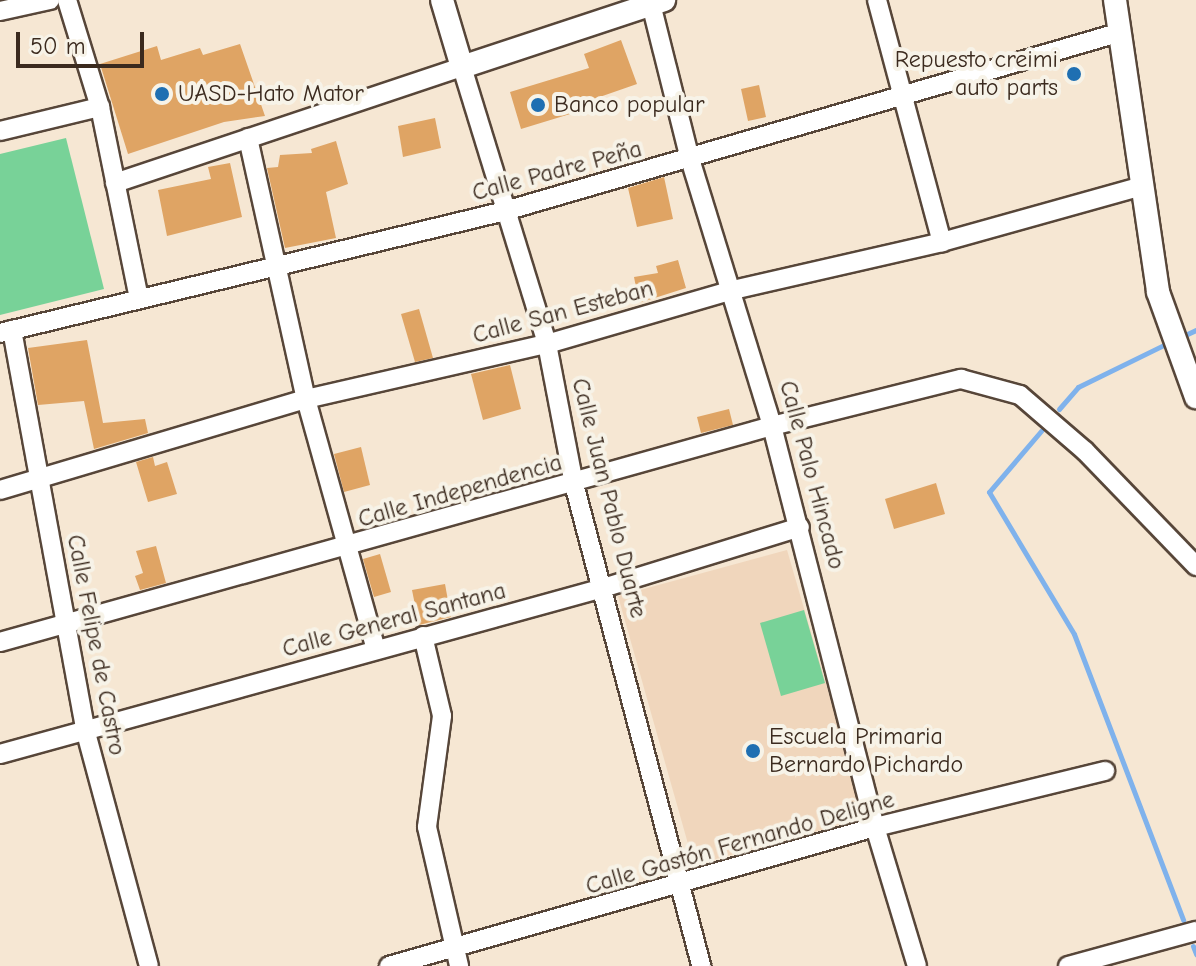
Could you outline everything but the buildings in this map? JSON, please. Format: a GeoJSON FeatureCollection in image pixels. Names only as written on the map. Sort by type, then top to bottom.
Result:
{"type":"FeatureCollection","features":[{"type":"Feature","properties":{"kind":"main road","name":"Calle Juan Pablo Duarte"},"geometry":{"type":"LineString","coordinates":[[442,0],[462,67]]}},
{"type":"Feature","properties":{"kind":"main road"},"geometry":{"type":"LineString","coordinates":[[1115,0],[1139,187],[1158,292],[1196,397]]}},
{"type":"Feature","properties":{"kind":"main road"},"geometry":{"type":"LineString","coordinates":[[462,67],[655,1]]}},
{"type":"Feature","properties":{"kind":"street"},"geometry":{"type":"LineString","coordinates":[[0,11],[50,0]]}},
{"type":"Feature","properties":{"kind":"street"},"geometry":{"type":"LineString","coordinates":[[67,0],[100,107],[139,299]]}},
{"type":"Feature","properties":{"kind":"street"},"geometry":{"type":"LineString","coordinates":[[877,0],[942,242]]}},
{"type":"Feature","properties":{"kind":"street","name":"Calle Palo Hincado"},"geometry":{"type":"LineString","coordinates":[[655,1],[690,159],[733,290],[772,426],[875,827],[917,966]]}},
{"type":"Feature","properties":{"kind":"street","name":"Calle Padre Peña"},"geometry":{"type":"LineString","coordinates":[[6,331],[505,211],[1121,32]]}},
{"type":"Feature","properties":{"kind":"street"},"geometry":{"type":"LineString","coordinates":[[115,183],[462,67]]}},
{"type":"Feature","properties":{"kind":"street","name":"Calle Juan Pablo Duarte"},"geometry":{"type":"LineString","coordinates":[[462,67],[547,344],[574,484],[701,966]]}},
{"type":"Feature","properties":{"kind":"street"},"geometry":{"type":"LineString","coordinates":[[0,131],[100,107]]}},
{"type":"Feature","properties":{"kind":"street"},"geometry":{"type":"LineString","coordinates":[[248,138],[273,266],[306,399],[345,548],[376,649]]}},
{"type":"Feature","properties":{"kind":"street","name":"Calle San Esteban"},"geometry":{"type":"LineString","coordinates":[[0,490],[41,475],[306,399],[547,344],[733,290],[942,242],[1139,187]]}},
{"type":"Feature","properties":{"kind":"street","name":"Calle Felipe de Castro"},"geometry":{"type":"LineString","coordinates":[[6,331],[41,475],[63,626],[85,729],[149,966]]}},
{"type":"Feature","properties":{"kind":"street","name":"Calle Independencia"},"geometry":{"type":"LineString","coordinates":[[0,642],[574,484],[772,426],[961,379],[1020,395],[1085,451],[1196,566]]}},
{"type":"Feature","properties":{"kind":"street","name":"Calle General Santana"},"geometry":{"type":"LineString","coordinates":[[0,754],[603,588],[800,527]]}},
{"type":"Feature","properties":{"kind":"street"},"geometry":{"type":"LineString","coordinates":[[423,636],[442,716],[427,827],[457,958]]}},
{"type":"Feature","properties":{"kind":"street","name":"Calle Gastón Fernando Deligne"},"geometry":{"type":"LineString","coordinates":[[389,966],[457,958],[681,885],[875,827],[1105,771]]}},
{"type":"Feature","properties":{"kind":"street"},"geometry":{"type":"LineString","coordinates":[[1068,966],[1196,931]]}},
{"type":"Feature","properties":{"kind":"shaded area","name":"Escuela Primaria Bernardo Pichardo"},"geometry":{"type":"Polygon","coordinates":[[[787,550],[865,818],[694,865],[618,596],[787,550]]]}},
{"type":"Feature","properties":{"kind":"green space"},"geometry":{"type":"Polygon","coordinates":[[[66,138],[104,289],[0,315],[0,154],[66,138]]]}},
{"type":"Feature","properties":{"kind":"green space"},"geometry":{"type":"Polygon","coordinates":[[[804,610],[825,683],[781,696],[760,623],[804,610]]]}},
{"type":"Feature","properties":{"kind":"waterway"},"geometry":{"type":"LineString","coordinates":[[1183,336],[1196,330]]}},
{"type":"Feature","properties":{"kind":"waterway"},"geometry":{"type":"LineString","coordinates":[[1059,409],[1078,387],[1170,342]]}},
{"type":"Feature","properties":{"kind":"waterway"},"geometry":{"type":"LineString","coordinates":[[1041,431],[989,492],[1074,634],[1183,920]]}},
{"type":"Feature","properties":{"kind":"waterway"},"geometry":{"type":"LineString","coordinates":[[1193,946],[1196,954]]}},
{"type":"Feature","properties":{"kind":"place","name":"Repuesto creimi auto parts"},"geometry":{"type":"Point","coordinates":[1074,74]}},
{"type":"Feature","properties":{"kind":"place","name":"UASD-Hato Mator"},"geometry":{"type":"Point","coordinates":[162,94]}},
{"type":"Feature","properties":{"kind":"place","name":"Banco popular"},"geometry":{"type":"Point","coordinates":[538,105]}},
{"type":"Feature","properties":{"kind":"place","name":"Escuela Primaria Bernardo Pichardo"},"geometry":{"type":"Point","coordinates":[753,751]}}]}
